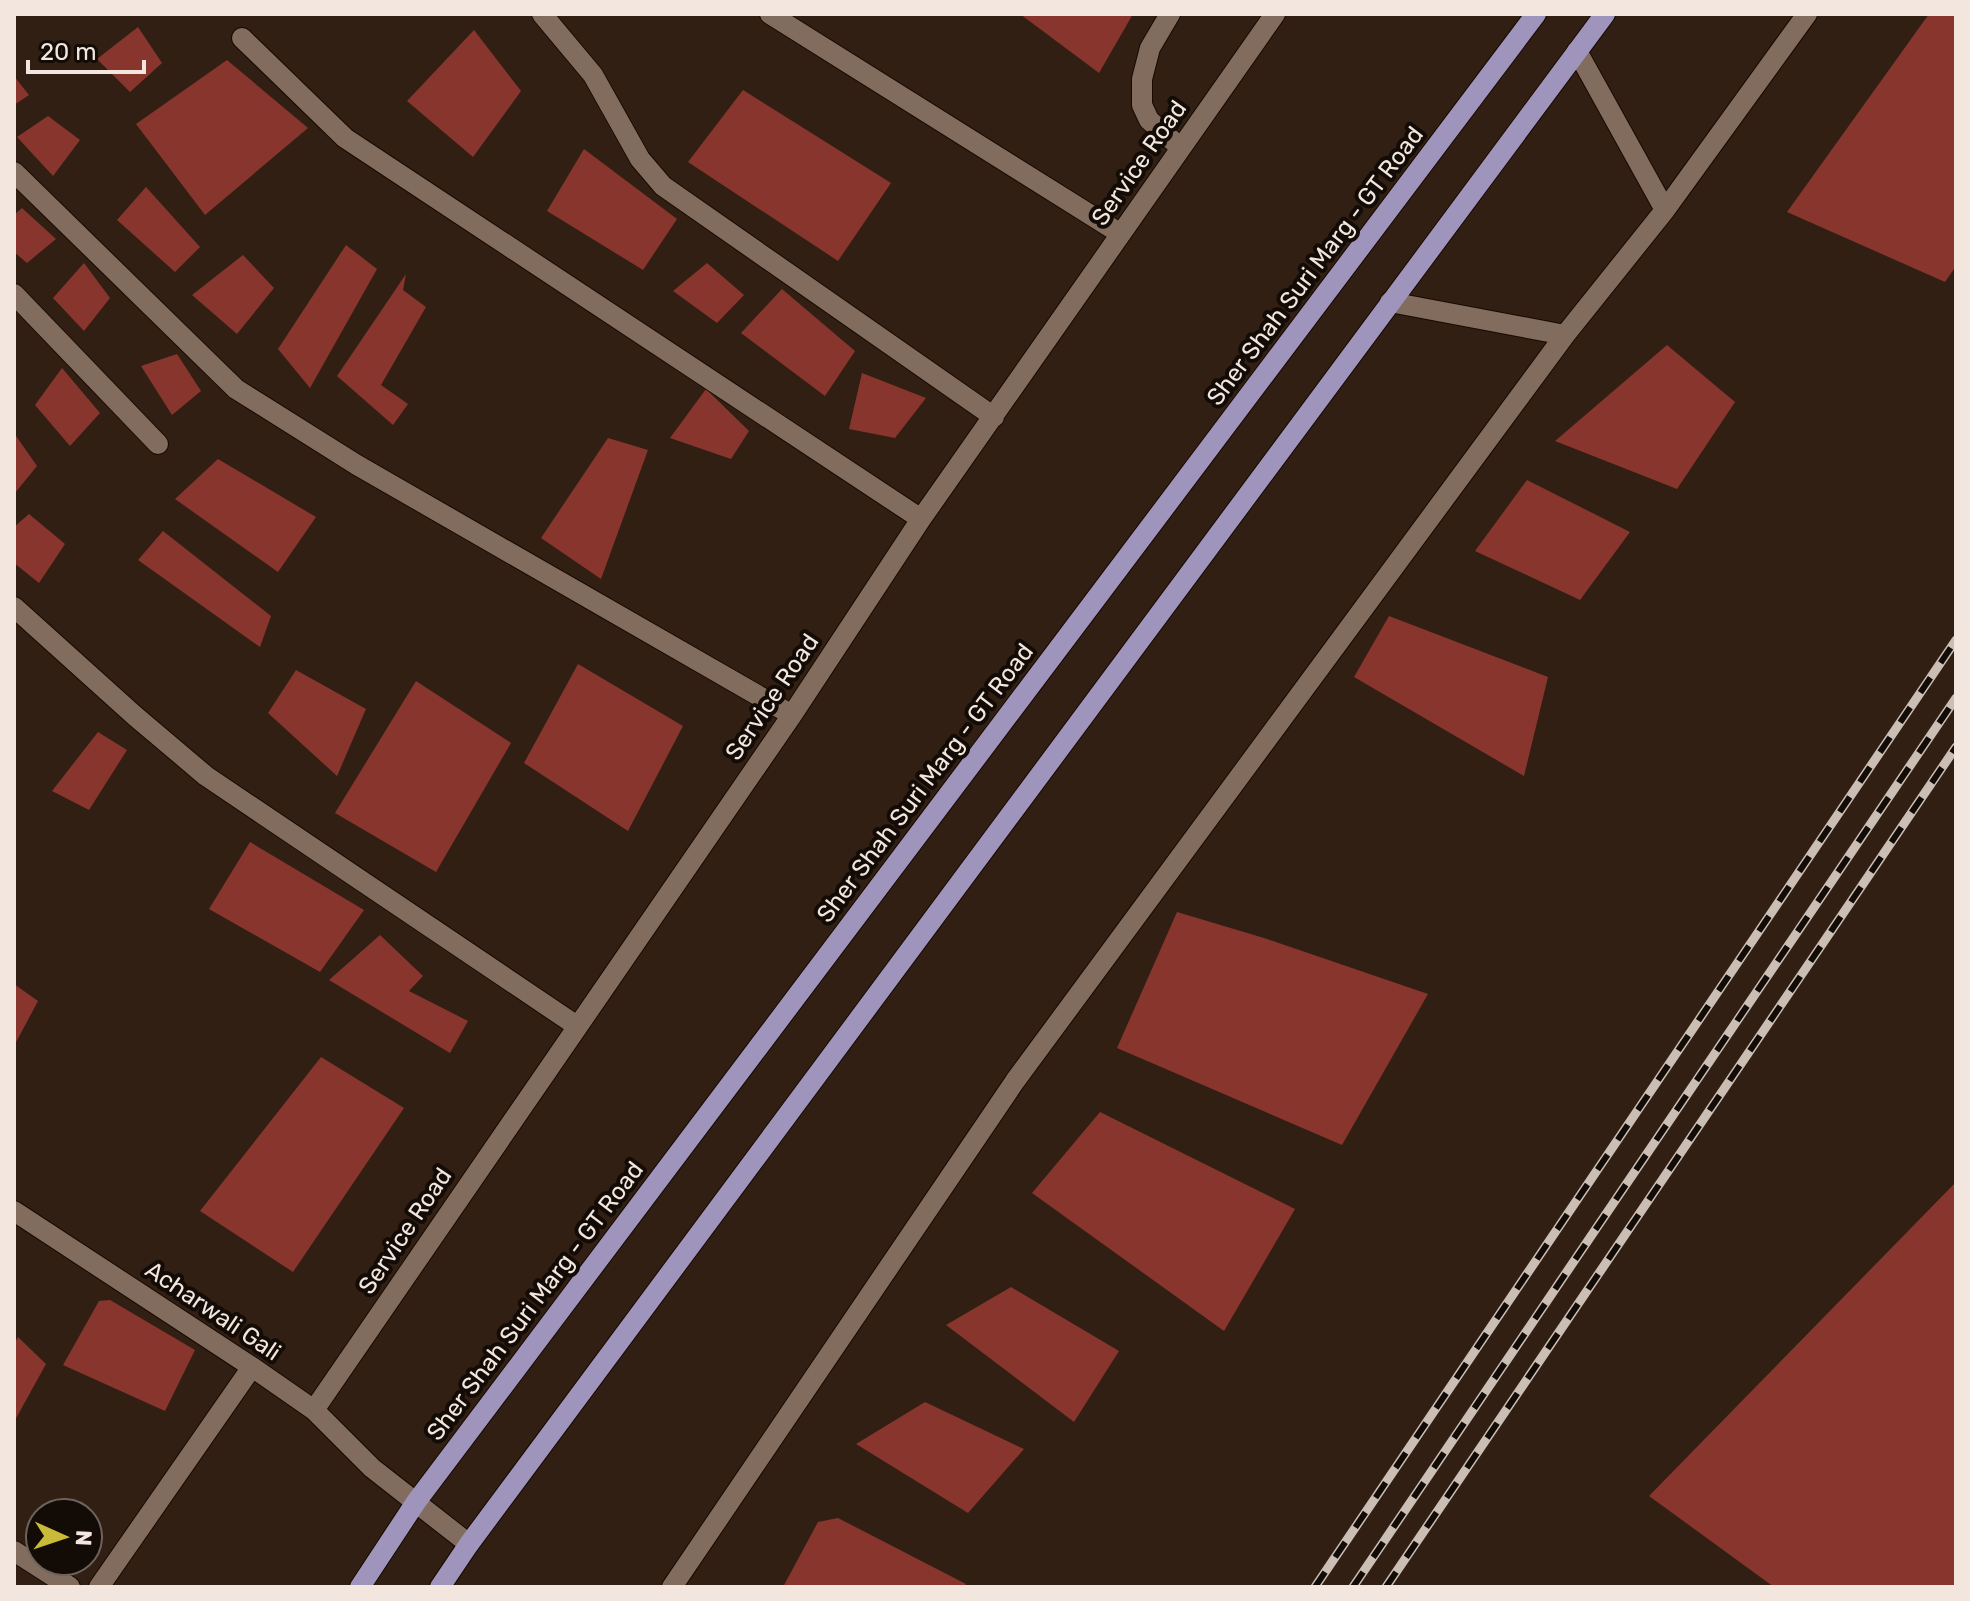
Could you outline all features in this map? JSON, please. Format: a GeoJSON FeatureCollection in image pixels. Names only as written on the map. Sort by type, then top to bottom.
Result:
{"type":"FeatureCollection","features":[{"type":"Feature","properties":{"kind":"main road","name":"Sher Shah Suri Marg - GT Road"},"geometry":{"type":"LineString","coordinates":[[360,1587],[416,1502],[1536,14]]}},
{"type":"Feature","properties":{"kind":"main road"},"geometry":{"type":"LineString","coordinates":[[440,1587],[1605,14]]}},
{"type":"Feature","properties":{"kind":"street"},"geometry":{"type":"LineString","coordinates":[[542,14],[593,75],[640,159],[663,186],[994,417]]}},
{"type":"Feature","properties":{"kind":"street"},"geometry":{"type":"LineString","coordinates":[[770,14],[1121,234]]}},
{"type":"Feature","properties":{"kind":"street"},"geometry":{"type":"LineString","coordinates":[[1170,14],[1150,48],[1142,79],[1142,105],[1149,120],[1181,148]]}},
{"type":"Feature","properties":{"kind":"street","name":"Service Road"},"geometry":{"type":"LineString","coordinates":[[314,1410],[792,715],[921,519],[1275,14]]}},
{"type":"Feature","properties":{"kind":"street"},"geometry":{"type":"LineString","coordinates":[[672,1587],[1015,1081],[1565,335],[1665,210],[1807,14]]}},
{"type":"Feature","properties":{"kind":"street"},"geometry":{"type":"LineString","coordinates":[[242,38],[345,138],[921,519]]}},
{"type":"Feature","properties":{"kind":"street"},"geometry":{"type":"LineString","coordinates":[[1577,51],[1665,210]]}},
{"type":"Feature","properties":{"kind":"street"},"geometry":{"type":"LineString","coordinates":[[14,172],[236,389],[357,465],[792,715]]}},
{"type":"Feature","properties":{"kind":"street"},"geometry":{"type":"LineString","coordinates":[[14,294],[158,444]]}},
{"type":"Feature","properties":{"kind":"street"},"geometry":{"type":"LineString","coordinates":[[1390,302],[1565,335]]}},
{"type":"Feature","properties":{"kind":"street"},"geometry":{"type":"LineString","coordinates":[[14,607],[206,776],[577,1026]]}},
{"type":"Feature","properties":{"kind":"street","name":"Acharwali Gali"},"geometry":{"type":"LineString","coordinates":[[14,1211],[314,1410],[372,1468],[469,1544]]}},
{"type":"Feature","properties":{"kind":"street"},"geometry":{"type":"LineString","coordinates":[[99,1587],[252,1367]]}},
{"type":"Feature","properties":{"kind":"street"},"geometry":{"type":"LineString","coordinates":[[14,1551],[70,1587]]}},
{"type":"Feature","properties":{"kind":"building"},"geometry":{"type":"Polygon","coordinates":[[[1020,14],[1133,14],[1099,73],[1020,14]]]}},
{"type":"Feature","properties":{"kind":"building"},"geometry":{"type":"Polygon","coordinates":[[[1929,14],[1956,14],[1956,266],[1945,282],[1787,212],[1929,14]]]}},
{"type":"Feature","properties":{"kind":"building"},"geometry":{"type":"Polygon","coordinates":[[[138,27],[162,63],[130,92],[97,59],[138,27]]]}},
{"type":"Feature","properties":{"kind":"building"},"geometry":{"type":"Polygon","coordinates":[[[474,30],[521,91],[473,157],[407,101],[474,30]]]}},
{"type":"Feature","properties":{"kind":"building"},"geometry":{"type":"Polygon","coordinates":[[[227,60],[308,128],[205,215],[136,124],[227,60]]]}},
{"type":"Feature","properties":{"kind":"building"},"geometry":{"type":"Polygon","coordinates":[[[14,76],[29,95],[14,105],[14,76]]]}},
{"type":"Feature","properties":{"kind":"building"},"geometry":{"type":"Polygon","coordinates":[[[743,90],[891,183],[838,261],[688,162],[743,90]]]}},
{"type":"Feature","properties":{"kind":"building"},"geometry":{"type":"Polygon","coordinates":[[[48,116],[80,140],[53,176],[17,137],[48,116]]]}},
{"type":"Feature","properties":{"kind":"building"},"geometry":{"type":"Polygon","coordinates":[[[584,149],[677,219],[643,270],[547,211],[584,149]]]}},
{"type":"Feature","properties":{"kind":"building"},"geometry":{"type":"Polygon","coordinates":[[[146,187],[200,247],[175,272],[117,220],[146,187]]]}},
{"type":"Feature","properties":{"kind":"building"},"geometry":{"type":"Polygon","coordinates":[[[22,208],[56,239],[27,263],[14,252],[14,215],[22,208]]]}},
{"type":"Feature","properties":{"kind":"building"},"geometry":{"type":"Polygon","coordinates":[[[346,245],[377,269],[310,388],[278,349],[346,245]]]}},
{"type":"Feature","properties":{"kind":"building"},"geometry":{"type":"Polygon","coordinates":[[[243,255],[274,288],[237,334],[192,295],[243,255]]]}},
{"type":"Feature","properties":{"kind":"building"},"geometry":{"type":"Polygon","coordinates":[[[84,263],[110,298],[84,331],[53,298],[84,263]]]}},
{"type":"Feature","properties":{"kind":"building"},"geometry":{"type":"Polygon","coordinates":[[[707,263],[744,295],[717,323],[673,291],[707,263]]]}},
{"type":"Feature","properties":{"kind":"building"},"geometry":{"type":"Polygon","coordinates":[[[406,274],[403,290],[426,307],[381,385],[408,404],[393,425],[337,376],[406,274]]]}},
{"type":"Feature","properties":{"kind":"building"},"geometry":{"type":"Polygon","coordinates":[[[782,289],[855,351],[825,396],[741,333],[782,289]]]}},
{"type":"Feature","properties":{"kind":"building"},"geometry":{"type":"Polygon","coordinates":[[[1667,345],[1735,402],[1677,489],[1555,441],[1667,345]]]}},
{"type":"Feature","properties":{"kind":"building"},"geometry":{"type":"Polygon","coordinates":[[[177,354],[201,391],[172,415],[141,366],[177,354]]]}},
{"type":"Feature","properties":{"kind":"building"},"geometry":{"type":"Polygon","coordinates":[[[62,368],[100,413],[70,446],[35,405],[62,368]]]}},
{"type":"Feature","properties":{"kind":"building"},"geometry":{"type":"Polygon","coordinates":[[[862,373],[926,398],[895,438],[849,429],[862,373]]]}},
{"type":"Feature","properties":{"kind":"building"},"geometry":{"type":"Polygon","coordinates":[[[706,389],[749,431],[731,459],[670,438],[706,389]]]}},
{"type":"Feature","properties":{"kind":"building"},"geometry":{"type":"Polygon","coordinates":[[[14,433],[37,466],[15,493],[14,491],[14,433]]]}},
{"type":"Feature","properties":{"kind":"building"},"geometry":{"type":"Polygon","coordinates":[[[608,438],[648,450],[601,579],[541,538],[608,438]]]}},
{"type":"Feature","properties":{"kind":"building"},"geometry":{"type":"Polygon","coordinates":[[[218,459],[316,517],[278,572],[175,499],[218,459]]]}},
{"type":"Feature","properties":{"kind":"building"},"geometry":{"type":"Polygon","coordinates":[[[1527,480],[1630,532],[1580,600],[1475,551],[1527,480]]]}},
{"type":"Feature","properties":{"kind":"building"},"geometry":{"type":"Polygon","coordinates":[[[29,514],[65,544],[39,583],[14,563],[14,527],[29,514]]]}},
{"type":"Feature","properties":{"kind":"building"},"geometry":{"type":"Polygon","coordinates":[[[163,531],[271,616],[260,647],[138,560],[163,531]]]}},
{"type":"Feature","properties":{"kind":"building"},"geometry":{"type":"Polygon","coordinates":[[[1389,616],[1548,677],[1524,776],[1354,677],[1389,616]]]}},
{"type":"Feature","properties":{"kind":"building"},"geometry":{"type":"Polygon","coordinates":[[[578,664],[683,726],[628,831],[524,763],[578,664]]]}},
{"type":"Feature","properties":{"kind":"building"},"geometry":{"type":"Polygon","coordinates":[[[296,670],[366,709],[337,776],[268,713],[296,670]]]}},
{"type":"Feature","properties":{"kind":"building"},"geometry":{"type":"Polygon","coordinates":[[[416,681],[511,743],[436,872],[335,813],[416,681]]]}},
{"type":"Feature","properties":{"kind":"building"},"geometry":{"type":"Polygon","coordinates":[[[98,732],[127,750],[89,810],[52,791],[98,732]]]}},
{"type":"Feature","properties":{"kind":"building"},"geometry":{"type":"Polygon","coordinates":[[[250,842],[364,910],[320,972],[209,909],[250,842]]]}},
{"type":"Feature","properties":{"kind":"building"},"geometry":{"type":"Polygon","coordinates":[[[1177,912],[1428,994],[1342,1145],[1117,1048],[1177,912]]]}},
{"type":"Feature","properties":{"kind":"building"},"geometry":{"type":"Polygon","coordinates":[[[380,935],[423,976],[409,991],[468,1021],[450,1053],[329,980],[380,935]]]}},
{"type":"Feature","properties":{"kind":"building"},"geometry":{"type":"Polygon","coordinates":[[[14,984],[38,1001],[14,1046],[14,984]]]}},
{"type":"Feature","properties":{"kind":"building"},"geometry":{"type":"Polygon","coordinates":[[[321,1057],[404,1108],[293,1272],[200,1211],[321,1057]]]}},
{"type":"Feature","properties":{"kind":"building"},"geometry":{"type":"Polygon","coordinates":[[[1100,1112],[1295,1209],[1224,1331],[1032,1193],[1100,1112]]]}},
{"type":"Feature","properties":{"kind":"building"},"geometry":{"type":"Polygon","coordinates":[[[1956,1182],[1956,1587],[1774,1587],[1649,1496],[1956,1182]]]}},
{"type":"Feature","properties":{"kind":"building"},"geometry":{"type":"Polygon","coordinates":[[[1011,1287],[1119,1351],[1074,1422],[946,1325],[1011,1287]]]}},
{"type":"Feature","properties":{"kind":"building"},"geometry":{"type":"Polygon","coordinates":[[[110,1300],[195,1350],[165,1411],[63,1365],[99,1301],[110,1300]]]}},
{"type":"Feature","properties":{"kind":"building"},"geometry":{"type":"Polygon","coordinates":[[[18,1337],[46,1364],[14,1422],[14,1344],[18,1337]]]}},
{"type":"Feature","properties":{"kind":"building"},"geometry":{"type":"Polygon","coordinates":[[[925,1402],[1024,1449],[968,1513],[856,1444],[925,1402]]]}},
{"type":"Feature","properties":{"kind":"building"},"geometry":{"type":"Polygon","coordinates":[[[838,1518],[966,1584],[964,1587],[783,1587],[818,1522],[838,1518]]]}},
{"type":"Feature","properties":{"kind":"railway"},"geometry":{"type":"LineString","coordinates":[[1315,1587],[1956,640]]}},
{"type":"Feature","properties":{"kind":"railway"},"geometry":{"type":"LineString","coordinates":[[1353,1587],[1956,698]]}},
{"type":"Feature","properties":{"kind":"railway"},"geometry":{"type":"LineString","coordinates":[[1386,1587],[1956,747]]}}]}
